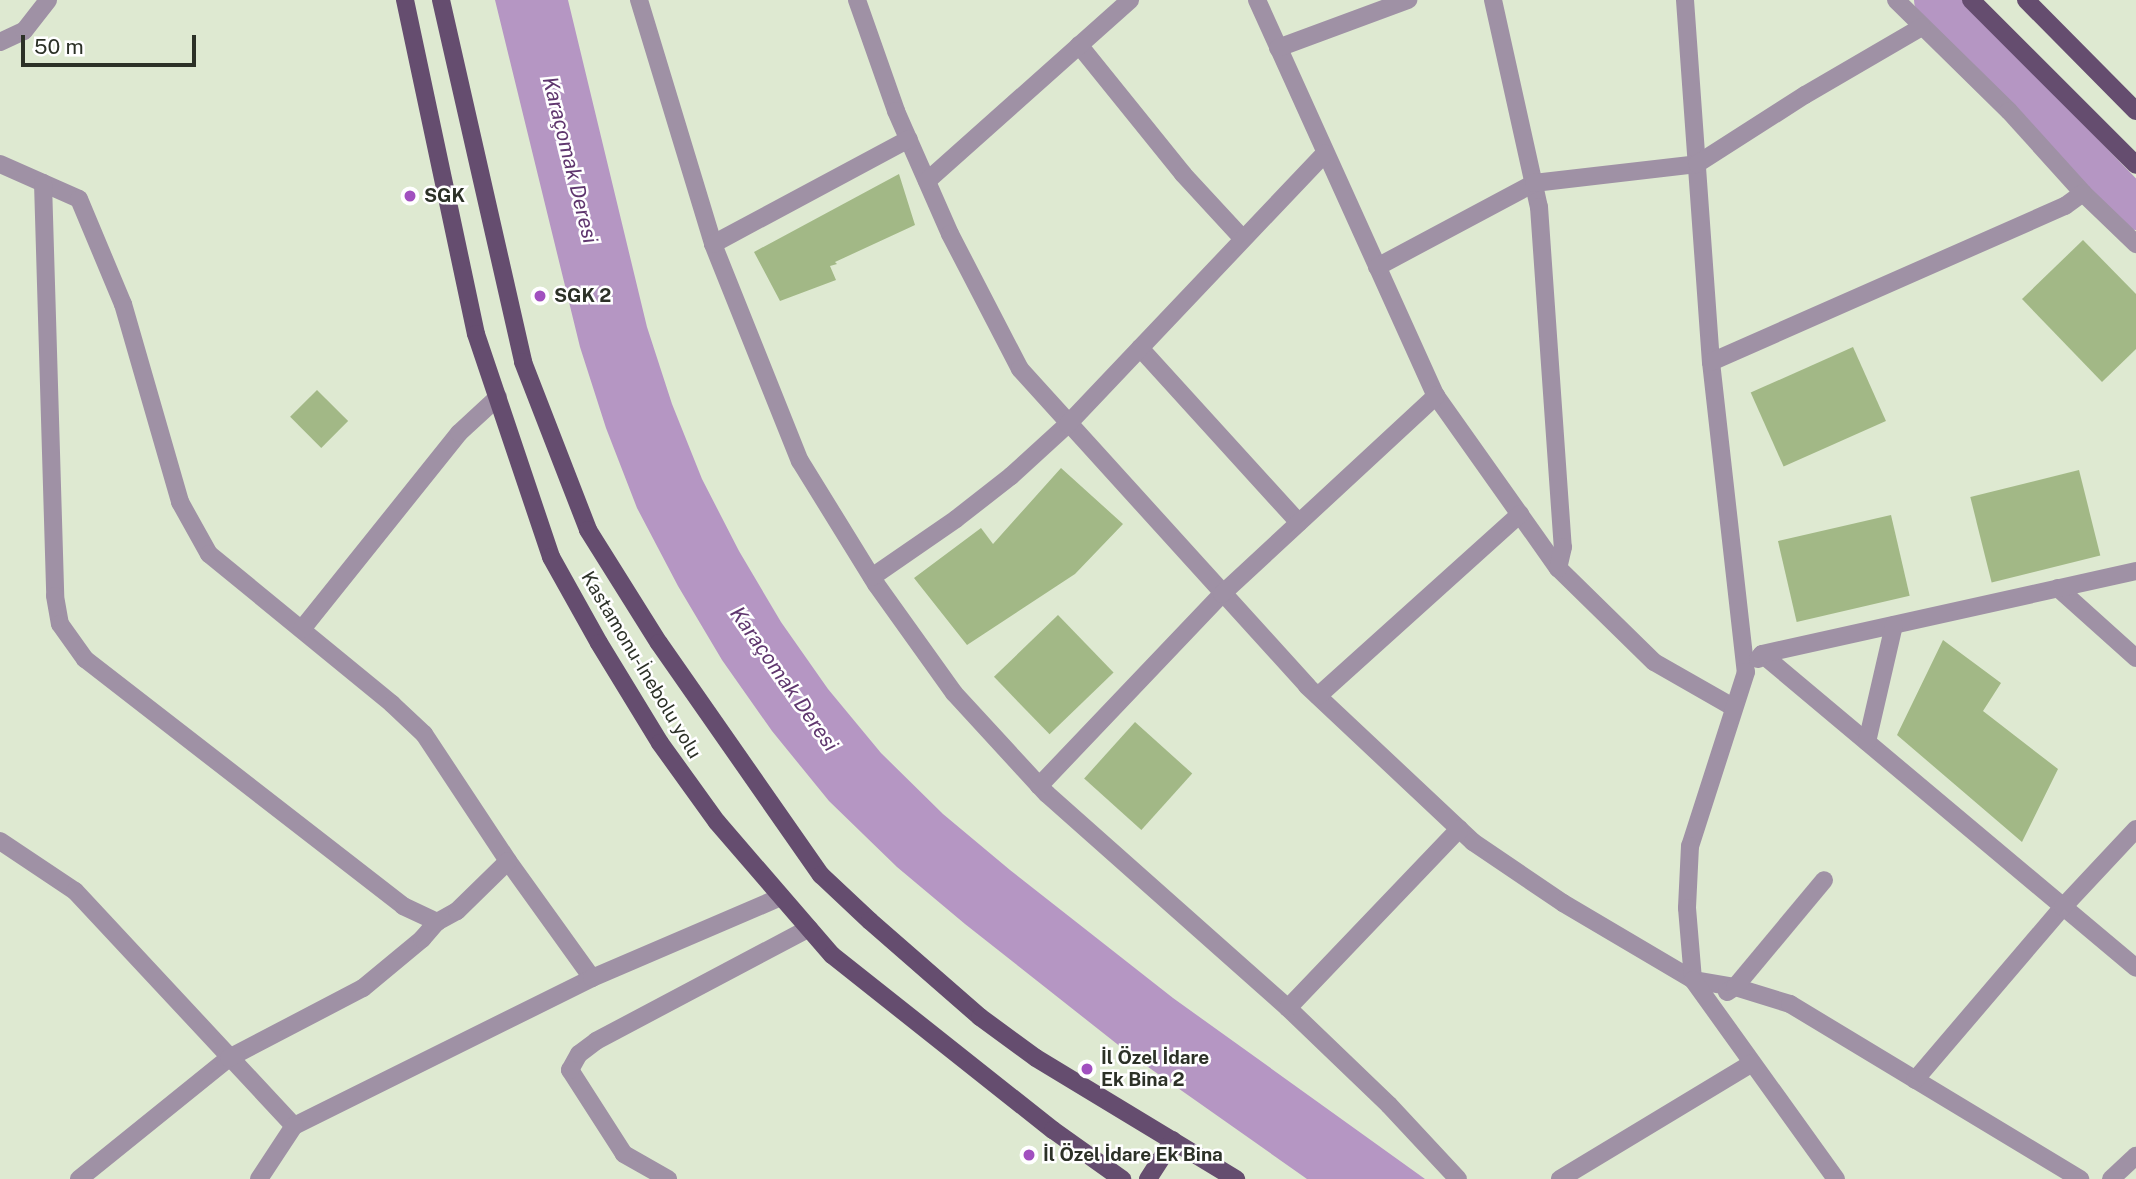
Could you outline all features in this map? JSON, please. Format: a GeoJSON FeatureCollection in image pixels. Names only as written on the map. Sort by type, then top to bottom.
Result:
{"type":"FeatureCollection","features":[{"type":"Feature","properties":{"kind":"main road","name":"Kastamonu-İnebolu yolu"},"geometry":{"type":"LineString","coordinates":[[405,0],[476,334],[551,557],[599,643],[660,743],[717,822],[832,955],[1053,1130],[1122,1179]]}},
{"type":"Feature","properties":{"kind":"main road"},"geometry":{"type":"LineString","coordinates":[[442,0],[523,362],[588,530],[659,643],[821,875],[980,1017],[1036,1058],[1236,1179]]}},
{"type":"Feature","properties":{"kind":"main road"},"geometry":{"type":"LineString","coordinates":[[1971,0],[2136,165]]}},
{"type":"Feature","properties":{"kind":"main road"},"geometry":{"type":"LineString","coordinates":[[2026,0],[2136,111]]}},
{"type":"Feature","properties":{"kind":"main road"},"geometry":{"type":"LineString","coordinates":[[1148,1179],[1173,1140]]}},
{"type":"Feature","properties":{"kind":"street"},"geometry":{"type":"LineString","coordinates":[[0,42],[24,31],[48,0]]}},
{"type":"Feature","properties":{"kind":"street"},"geometry":{"type":"LineString","coordinates":[[639,0],[713,244],[800,461],[872,577],[954,693],[1039,786],[1288,1008],[1390,1105],[1458,1179]]}},
{"type":"Feature","properties":{"kind":"street"},"geometry":{"type":"LineString","coordinates":[[857,0],[927,181],[1001,336],[1020,369],[1318,696],[1473,842],[1563,904],[1693,980],[1735,987],[1790,1004],[2080,1179]]}},
{"type":"Feature","properties":{"kind":"street"},"geometry":{"type":"LineString","coordinates":[[927,181],[1130,0]]}},
{"type":"Feature","properties":{"kind":"street"},"geometry":{"type":"LineString","coordinates":[[1257,0],[1436,396],[1558,568],[1654,662],[1733,707]]}},
{"type":"Feature","properties":{"kind":"street"},"geometry":{"type":"LineString","coordinates":[[1278,48],[1408,0]]}},
{"type":"Feature","properties":{"kind":"street"},"geometry":{"type":"LineString","coordinates":[[1493,0],[1539,207],[1563,547],[1558,568]]}},
{"type":"Feature","properties":{"kind":"street"},"geometry":{"type":"LineString","coordinates":[[1685,0],[1711,362],[1746,672]]}},
{"type":"Feature","properties":{"kind":"street"},"geometry":{"type":"LineString","coordinates":[[1896,0],[2009,111],[2083,193],[2136,244]]}},
{"type":"Feature","properties":{"kind":"street"},"geometry":{"type":"LineString","coordinates":[[1377,267],[1534,183],[1697,164],[1805,95],[1922,27]]}},
{"type":"Feature","properties":{"kind":"street"},"geometry":{"type":"LineString","coordinates":[[1079,45],[1183,174],[1243,239]]}},
{"type":"Feature","properties":{"kind":"street"},"geometry":{"type":"LineString","coordinates":[[713,244],[909,139]]}},
{"type":"Feature","properties":{"kind":"street"},"geometry":{"type":"LineString","coordinates":[[872,577],[984,497],[1068,424],[1325,153]]}},
{"type":"Feature","properties":{"kind":"street"},"geometry":{"type":"LineString","coordinates":[[0,164],[79,199],[123,304],[180,502],[209,554],[392,704],[424,734],[508,861],[592,978]]}},
{"type":"Feature","properties":{"kind":"street"},"geometry":{"type":"LineString","coordinates":[[43,183],[55,596],[60,624],[85,659],[403,906],[437,922]]}},
{"type":"Feature","properties":{"kind":"street"},"geometry":{"type":"LineString","coordinates":[[1711,362],[2065,206],[2083,193]]}},
{"type":"Feature","properties":{"kind":"street"},"geometry":{"type":"LineString","coordinates":[[1140,348],[1299,523]]}},
{"type":"Feature","properties":{"kind":"street"},"geometry":{"type":"LineString","coordinates":[[1039,786],[1223,594],[1436,396]]}},
{"type":"Feature","properties":{"kind":"street"},"geometry":{"type":"LineString","coordinates":[[302,629],[459,433],[498,397]]}},
{"type":"Feature","properties":{"kind":"street"},"geometry":{"type":"LineString","coordinates":[[1318,696],[1520,514]]}},
{"type":"Feature","properties":{"kind":"street"},"geometry":{"type":"LineString","coordinates":[[1836,1179],[1693,980],[1687,908],[1690,846],[1746,672],[1762,654],[2136,571]]}},
{"type":"Feature","properties":{"kind":"street"},"geometry":{"type":"LineString","coordinates":[[2058,588],[2136,659]]}},
{"type":"Feature","properties":{"kind":"street"},"geometry":{"type":"LineString","coordinates":[[1867,742],[1894,625]]}},
{"type":"Feature","properties":{"kind":"street"},"geometry":{"type":"LineString","coordinates":[[1762,654],[2136,968]]}},
{"type":"Feature","properties":{"kind":"street"},"geometry":{"type":"LineString","coordinates":[[1288,1008],[1459,829]]}},
{"type":"Feature","properties":{"kind":"street"},"geometry":{"type":"LineString","coordinates":[[1915,1080],[2063,907],[2136,829]]}},
{"type":"Feature","properties":{"kind":"street"},"geometry":{"type":"LineString","coordinates":[[0,841],[75,891],[294,1126]]}},
{"type":"Feature","properties":{"kind":"street"},"geometry":{"type":"LineString","coordinates":[[79,1179],[229,1058],[363,988],[422,939],[437,922],[457,911],[508,861]]}},
{"type":"Feature","properties":{"kind":"street"},"geometry":{"type":"LineString","coordinates":[[1710,1004],[1735,987],[1824,880]]}},
{"type":"Feature","properties":{"kind":"street"},"geometry":{"type":"LineString","coordinates":[[266,1175],[294,1126],[592,978],[782,897]]}},
{"type":"Feature","properties":{"kind":"street"},"geometry":{"type":"LineString","coordinates":[[668,1179],[624,1154],[570,1070],[579,1054],[596,1041],[809,928]]}},
{"type":"Feature","properties":{"kind":"street"},"geometry":{"type":"LineString","coordinates":[[1560,1179],[1752,1063]]}},
{"type":"Feature","properties":{"kind":"street"},"geometry":{"type":"LineString","coordinates":[[2111,1179],[2136,1156]]}},
{"type":"Feature","properties":{"kind":"water","name":"Karaçomak Deresi"},"geometry":{"type":"Polygon","coordinates":[[[495,0],[568,0],[647,327],[672,404],[702,479],[739,551],[781,622],[828,689],[881,753],[943,814],[1010,870],[1173,998],[1425,1179],[1307,1179],[1131,1055],[965,924],[897,867],[829,801],[772,731],[722,660],[678,586],[637,508],[606,428],[580,347],[495,0]]]}},
{"type":"Feature","properties":{"kind":"building"},"geometry":{"type":"Polygon","coordinates":[[[899,174],[915,225],[835,262],[837,264],[830,266],[836,280],[780,301],[754,252],[899,174]]]}},
{"type":"Feature","properties":{"kind":"building"},"geometry":{"type":"Polygon","coordinates":[[[2083,240],[2136,294],[2136,349],[2102,382],[2022,299],[2083,240]]]}},
{"type":"Feature","properties":{"kind":"building"},"geometry":{"type":"Polygon","coordinates":[[[1853,347],[1886,421],[1784,467],[1751,393],[1853,347]]]}},
{"type":"Feature","properties":{"kind":"building"},"geometry":{"type":"Polygon","coordinates":[[[317,390],[348,421],[321,448],[290,417],[317,390]]]}},
{"type":"Feature","properties":{"kind":"building"},"geometry":{"type":"Polygon","coordinates":[[[1061,468],[1123,524],[1075,574],[967,645],[914,578],[981,528],[993,544],[1061,468]]]}},
{"type":"Feature","properties":{"kind":"building"},"geometry":{"type":"Polygon","coordinates":[[[2079,470],[2100,555],[1992,582],[1970,497],[2079,470]]]}},
{"type":"Feature","properties":{"kind":"building"},"geometry":{"type":"Polygon","coordinates":[[[1891,515],[1910,596],[1797,622],[1778,541],[1891,515]]]}},
{"type":"Feature","properties":{"kind":"building"},"geometry":{"type":"Polygon","coordinates":[[[1058,615],[1114,673],[1050,734],[994,677],[1058,615]]]}},
{"type":"Feature","properties":{"kind":"building"},"geometry":{"type":"Polygon","coordinates":[[[1943,640],[2001,683],[1983,711],[2058,769],[2022,842],[1897,735],[1943,640]]]}},
{"type":"Feature","properties":{"kind":"building"},"geometry":{"type":"Polygon","coordinates":[[[1135,722],[1192,774],[1141,830],[1084,778],[1135,722]]]}},
{"type":"Feature","properties":{"kind":"waterway"},"geometry":{"type":"LineString","coordinates":[[1935,0],[2136,209]]}},
{"type":"Feature","properties":{"kind":"place","name":"SGK"},"geometry":{"type":"Point","coordinates":[410,196]}},
{"type":"Feature","properties":{"kind":"place","name":"SGK 2"},"geometry":{"type":"Point","coordinates":[540,296]}},
{"type":"Feature","properties":{"kind":"place","name":"İl Özel İdare Ek Bina 2"},"geometry":{"type":"Point","coordinates":[1087,1069]}},
{"type":"Feature","properties":{"kind":"place","name":"İl Özel İdare Ek Bina"},"geometry":{"type":"Point","coordinates":[1029,1155]}}]}
